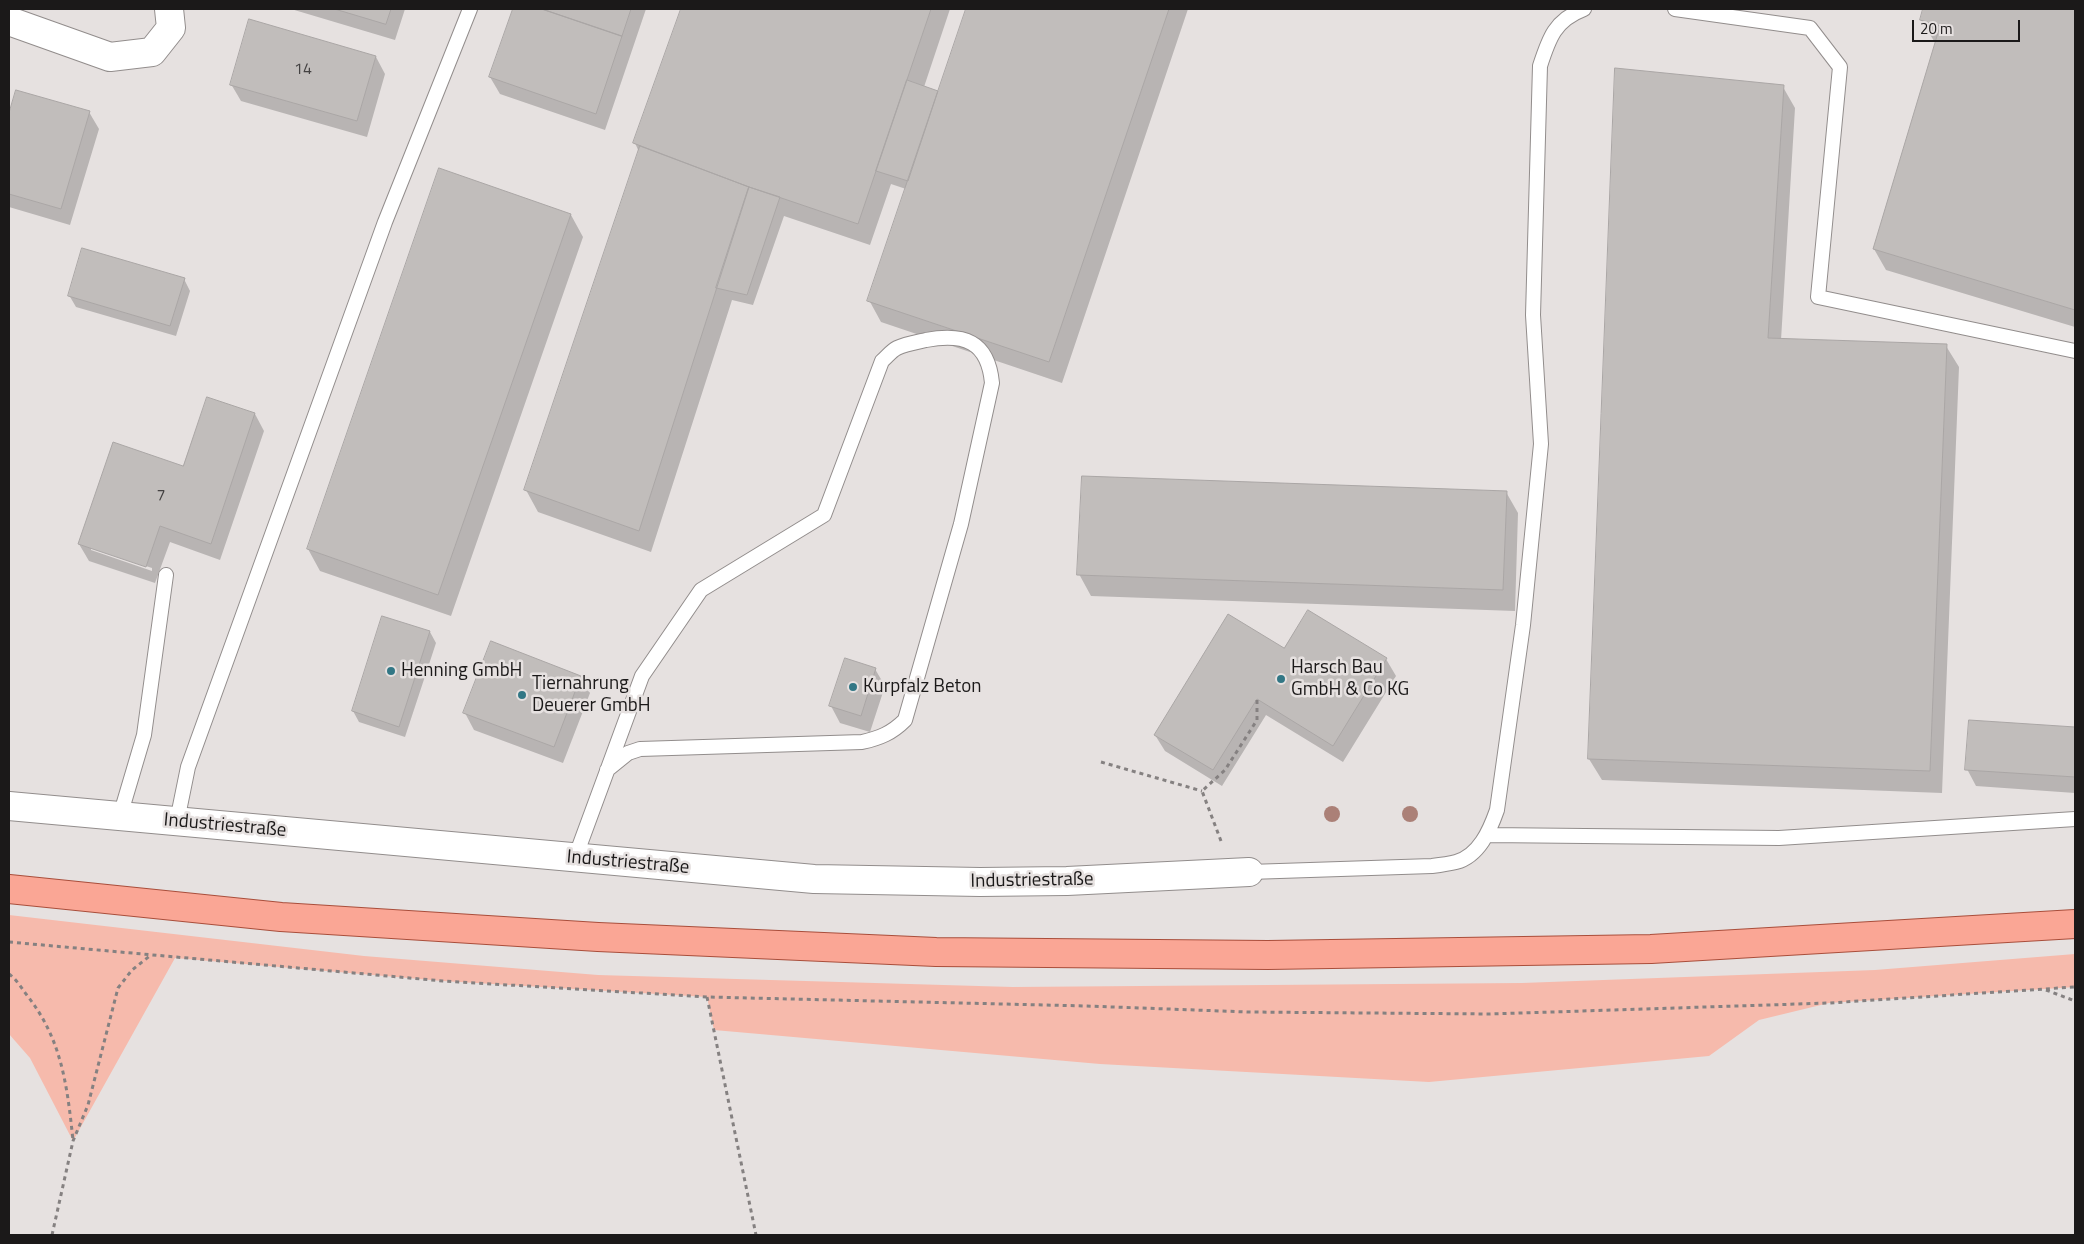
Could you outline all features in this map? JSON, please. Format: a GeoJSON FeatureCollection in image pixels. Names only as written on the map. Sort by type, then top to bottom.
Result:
{"type":"FeatureCollection","features":[{"type":"Feature","properties":{"kind":"main road"},"geometry":{"type":"LineString","coordinates":[[9,889],[281,917],[598,937],[936,952],[1268,955],[1651,949],[2075,924]]}},
{"type":"Feature","properties":{"kind":"street"},"geometry":{"type":"LineString","coordinates":[[23,18],[110,57],[152,52],[171,28],[169,9]]}},
{"type":"Feature","properties":{"kind":"street","name":"Industriestraße"},"geometry":{"type":"LineString","coordinates":[[9,806],[824,880],[1067,881],[1241,872]]}},
{"type":"Feature","properties":{"kind":"lane"},"geometry":{"type":"LineString","coordinates":[[177,822],[191,758],[385,222],[470,9]]}},
{"type":"Feature","properties":{"kind":"lane"},"geometry":{"type":"LineString","coordinates":[[1241,872],[1432,866],[1458,862],[1476,849],[1488,835],[1497,810],[1523,625],[1541,444],[1533,315],[1540,66],[1551,35],[1572,14],[1584,9]]}},
{"type":"Feature","properties":{"kind":"lane"},"geometry":{"type":"LineString","coordinates":[[1675,9],[1810,28],[1840,67],[1818,297],[2075,351]]}},
{"type":"Feature","properties":{"kind":"lane"},"geometry":{"type":"LineString","coordinates":[[575,858],[607,770],[642,676],[702,590],[824,515],[882,361],[896,348],[918,342],[957,337],[972,342],[983,354],[990,366],[992,382],[961,524],[905,720],[894,730],[880,738],[862,742],[640,749],[628,753],[607,770]]}},
{"type":"Feature","properties":{"kind":"lane"},"geometry":{"type":"LineString","coordinates":[[120,816],[144,735],[166,575]]}},
{"type":"Feature","properties":{"kind":"lane"},"geometry":{"type":"LineString","coordinates":[[1488,835],[1778,838],[2075,819]]}},
{"type":"Feature","properties":{"kind":"path"},"geometry":{"type":"LineString","coordinates":[[1202,791],[1225,770],[1257,720],[1257,699]]}},
{"type":"Feature","properties":{"kind":"path"},"geometry":{"type":"LineString","coordinates":[[1100,762],[1202,791],[1241,872]]}},
{"type":"Feature","properties":{"kind":"path"},"geometry":{"type":"LineString","coordinates":[[9,942],[443,981],[708,998],[1078,1005],[1248,1012],[1490,1014],[1829,1003],[2075,987]]}},
{"type":"Feature","properties":{"kind":"path"},"geometry":{"type":"LineString","coordinates":[[52,1235],[73,1141],[88,1105],[118,988],[132,970],[151,956]]}},
{"type":"Feature","properties":{"kind":"path"},"geometry":{"type":"LineString","coordinates":[[9,974],[42,1014],[61,1061],[68,1097],[73,1141]]}},
{"type":"Feature","properties":{"kind":"path"},"geometry":{"type":"LineString","coordinates":[[2044,989],[2075,1001]]}},
{"type":"Feature","properties":{"kind":"path"},"geometry":{"type":"LineString","coordinates":[[708,998],[756,1235]]}},
{"type":"Feature","properties":{"kind":"shaded area"},"geometry":{"type":"Polygon","coordinates":[[[9,915],[364,956],[598,975],[1013,987],[1522,983],[1875,970],[2075,954],[2075,987],[1829,1003],[1759,1020],[1709,1056],[1429,1082],[1100,1064],[714,1030],[707,997],[443,981],[175,958],[73,1141],[30,1058],[9,1034],[9,915]]]}},
{"type":"Feature","properties":{"kind":"building"},"geometry":{"type":"Polygon","coordinates":[[[335,9],[391,9],[386,24],[335,9]]]}},
{"type":"Feature","properties":{"kind":"building"},"geometry":{"type":"Polygon","coordinates":[[[513,9],[542,9],[622,36],[596,114],[489,77],[513,9]]]}},
{"type":"Feature","properties":{"kind":"building"},"geometry":{"type":"Polygon","coordinates":[[[542,9],[631,9],[622,36],[542,9]]]}},
{"type":"Feature","properties":{"kind":"building"},"geometry":{"type":"Polygon","coordinates":[[[681,9],[931,9],[858,224],[749,187],[633,143],[681,9]]]}},
{"type":"Feature","properties":{"kind":"building"},"geometry":{"type":"Polygon","coordinates":[[[966,9],[1169,9],[1049,362],[867,301],[966,9]]]}},
{"type":"Feature","properties":{"kind":"building"},"geometry":{"type":"Polygon","coordinates":[[[1923,9],[2075,9],[2075,310],[1873,249],[1940,26],[1920,20],[1923,9]]]}},
{"type":"Feature","properties":{"kind":"building"},"geometry":{"type":"Polygon","coordinates":[[[249,19],[376,56],[357,121],[230,85],[249,19]]]}},
{"type":"Feature","properties":{"kind":"building"},"geometry":{"type":"Polygon","coordinates":[[[1615,68],[1784,85],[1768,338],[1947,344],[1930,771],[1588,759],[1615,68]]]}},
{"type":"Feature","properties":{"kind":"building"},"geometry":{"type":"Polygon","coordinates":[[[907,80],[938,91],[908,181],[876,171],[907,80]]]}},
{"type":"Feature","properties":{"kind":"building"},"geometry":{"type":"Polygon","coordinates":[[[16,90],[90,111],[61,209],[9,194],[9,113],[16,90]]]}},
{"type":"Feature","properties":{"kind":"building"},"geometry":{"type":"Polygon","coordinates":[[[640,146],[749,187],[639,531],[524,490],[640,146]]]}},
{"type":"Feature","properties":{"kind":"building"},"geometry":{"type":"Polygon","coordinates":[[[439,168],[571,214],[438,595],[307,549],[439,168]]]}},
{"type":"Feature","properties":{"kind":"building"},"geometry":{"type":"Polygon","coordinates":[[[749,187],[780,197],[747,295],[716,288],[749,187]]]}},
{"type":"Feature","properties":{"kind":"building"},"geometry":{"type":"Polygon","coordinates":[[[82,248],[185,278],[170,326],[68,296],[82,248]]]}},
{"type":"Feature","properties":{"kind":"building"},"geometry":{"type":"Polygon","coordinates":[[[207,397],[255,413],[211,544],[160,526],[146,567],[78,544],[113,442],[183,466],[207,397]]]}},
{"type":"Feature","properties":{"kind":"building"},"geometry":{"type":"Polygon","coordinates":[[[1082,476],[1507,491],[1503,590],[1077,575],[1082,476]]]}},
{"type":"Feature","properties":{"kind":"building","name":"Harsch Bau GmbH & Co KG"},"geometry":{"type":"Polygon","coordinates":[[[1308,610],[1387,658],[1333,746],[1257,699],[1213,770],[1154,735],[1228,614],[1284,648],[1308,610]]]}},
{"type":"Feature","properties":{"kind":"building","name":"Henning GmbH"},"geometry":{"type":"Polygon","coordinates":[[[382,616],[430,631],[399,727],[352,711],[382,616]]]}},
{"type":"Feature","properties":{"kind":"building","name":"Tiernahrung Deuerer GmbH"},"geometry":{"type":"Polygon","coordinates":[[[491,641],[581,676],[554,747],[463,713],[491,641]]]}},
{"type":"Feature","properties":{"kind":"building","name":"Kurpfalz Beton"},"geometry":{"type":"Polygon","coordinates":[[[845,658],[876,668],[861,716],[829,706],[845,658]]]}},
{"type":"Feature","properties":{"kind":"building"},"geometry":{"type":"Polygon","coordinates":[[[1969,720],[2075,727],[2075,777],[1965,770],[1969,720]]]}},
{"type":"Feature","properties":{"kind":"place","name":"Henning GmbH"},"geometry":{"type":"Point","coordinates":[391,671]}},
{"type":"Feature","properties":{"kind":"place","name":"Harsch Bau GmbH & Co KG"},"geometry":{"type":"Point","coordinates":[1281,679]}},
{"type":"Feature","properties":{"kind":"place","name":"Kurpfalz Beton"},"geometry":{"type":"Point","coordinates":[853,687]}},
{"type":"Feature","properties":{"kind":"place","name":"Tiernahrung Deuerer GmbH"},"geometry":{"type":"Point","coordinates":[522,695]}}]}
